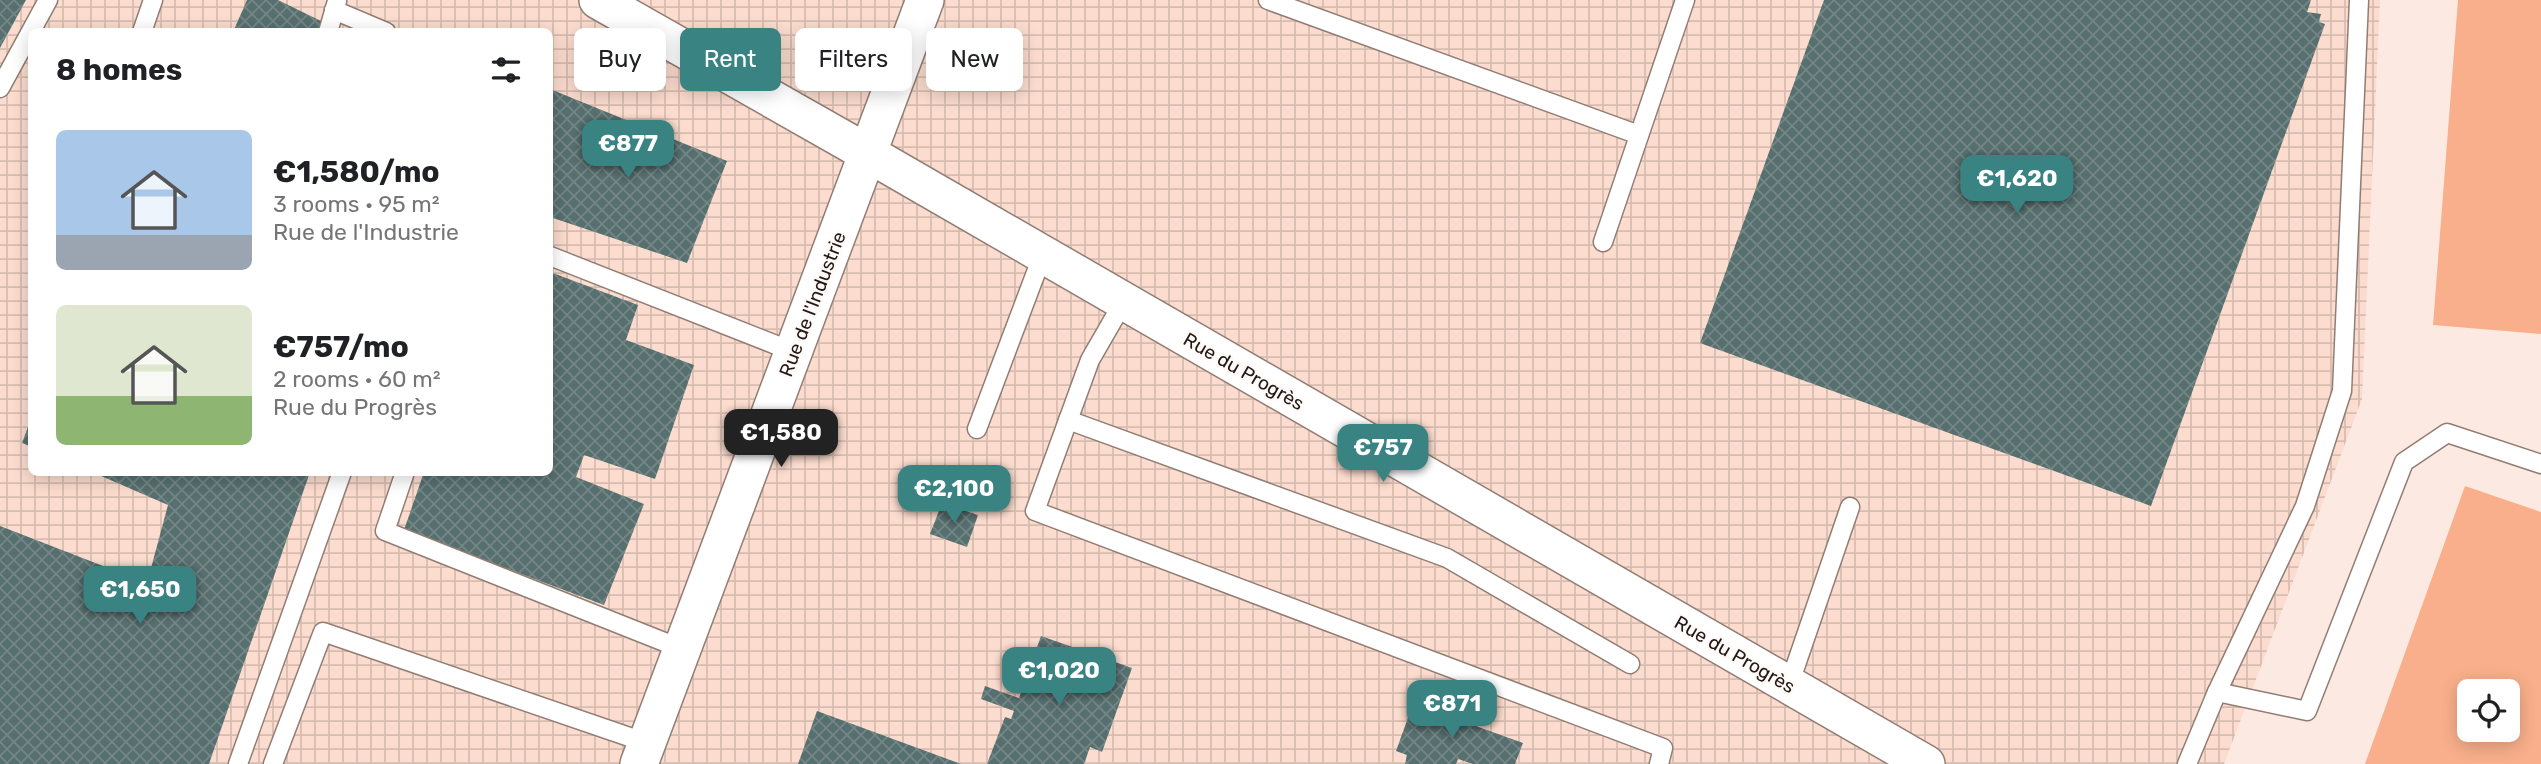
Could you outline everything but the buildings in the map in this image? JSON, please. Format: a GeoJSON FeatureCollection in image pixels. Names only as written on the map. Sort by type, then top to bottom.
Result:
{"type":"FeatureCollection","features":[{"type":"Feature","properties":{"kind":"street","name":"Rue du Progrès"},"geometry":{"type":"LineString","coordinates":[[598,0],[869,153],[1926,764]]}},
{"type":"Feature","properties":{"kind":"street","name":"Rue de l'Industrie"},"geometry":{"type":"LineString","coordinates":[[643,754],[925,0]]}},
{"type":"Feature","properties":{"kind":"lane"},"geometry":{"type":"LineString","coordinates":[[33,28],[48,0]]}},
{"type":"Feature","properties":{"kind":"lane"},"geometry":{"type":"LineString","coordinates":[[143,28],[153,0]]}},
{"type":"Feature","properties":{"kind":"lane"},"geometry":{"type":"LineString","coordinates":[[1268,0],[1639,135]]}},
{"type":"Feature","properties":{"kind":"lane"},"geometry":{"type":"LineString","coordinates":[[1603,243],[1685,0]]}},
{"type":"Feature","properties":{"kind":"lane"},"geometry":{"type":"LineString","coordinates":[[2187,764],[2217,692],[2305,506],[2342,391],[2359,0]]}},
{"type":"Feature","properties":{"kind":"lane"},"geometry":{"type":"LineString","coordinates":[[329,28],[335,5],[378,28]]}},
{"type":"Feature","properties":{"kind":"lane"},"geometry":{"type":"LineString","coordinates":[[0,88],[28,37]]}},
{"type":"Feature","properties":{"kind":"lane"},"geometry":{"type":"LineString","coordinates":[[977,429],[1043,254]]}},
{"type":"Feature","properties":{"kind":"lane"},"geometry":{"type":"LineString","coordinates":[[553,257],[794,352]]}},
{"type":"Feature","properties":{"kind":"lane"},"geometry":{"type":"LineString","coordinates":[[1124,301],[1090,360],[1035,511],[1663,748],[1659,764]]}},
{"type":"Feature","properties":{"kind":"lane"},"geometry":{"type":"LineString","coordinates":[[1068,420],[1447,558],[1630,664]]}},
{"type":"Feature","properties":{"kind":"lane"},"geometry":{"type":"LineString","coordinates":[[2217,692],[2307,711],[2404,462],[2447,433],[2541,464]]}},
{"type":"Feature","properties":{"kind":"lane"},"geometry":{"type":"LineString","coordinates":[[238,764],[341,476]]}},
{"type":"Feature","properties":{"kind":"lane"},"geometry":{"type":"LineString","coordinates":[[404,476],[385,531],[682,649]]}},
{"type":"Feature","properties":{"kind":"lane"},"geometry":{"type":"LineString","coordinates":[[1789,685],[1850,507]]}},
{"type":"Feature","properties":{"kind":"lane"},"geometry":{"type":"LineString","coordinates":[[272,764],[323,632],[643,754]]}},
{"type":"Feature","properties":{"kind":"shaded area"},"geometry":{"type":"Polygon","coordinates":[[[0,0],[2380,0],[2362,399],[2224,764],[0,764],[0,0]]]}},
{"type":"Feature","properties":{"kind":"shaded area"},"geometry":{"type":"Polygon","coordinates":[[[2458,0],[2541,0],[2541,334],[2433,325],[2458,0]]]}},
{"type":"Feature","properties":{"kind":"shaded area"},"geometry":{"type":"Polygon","coordinates":[[[2465,486],[2541,512],[2541,764],[2365,764],[2465,486]]]}}]}
